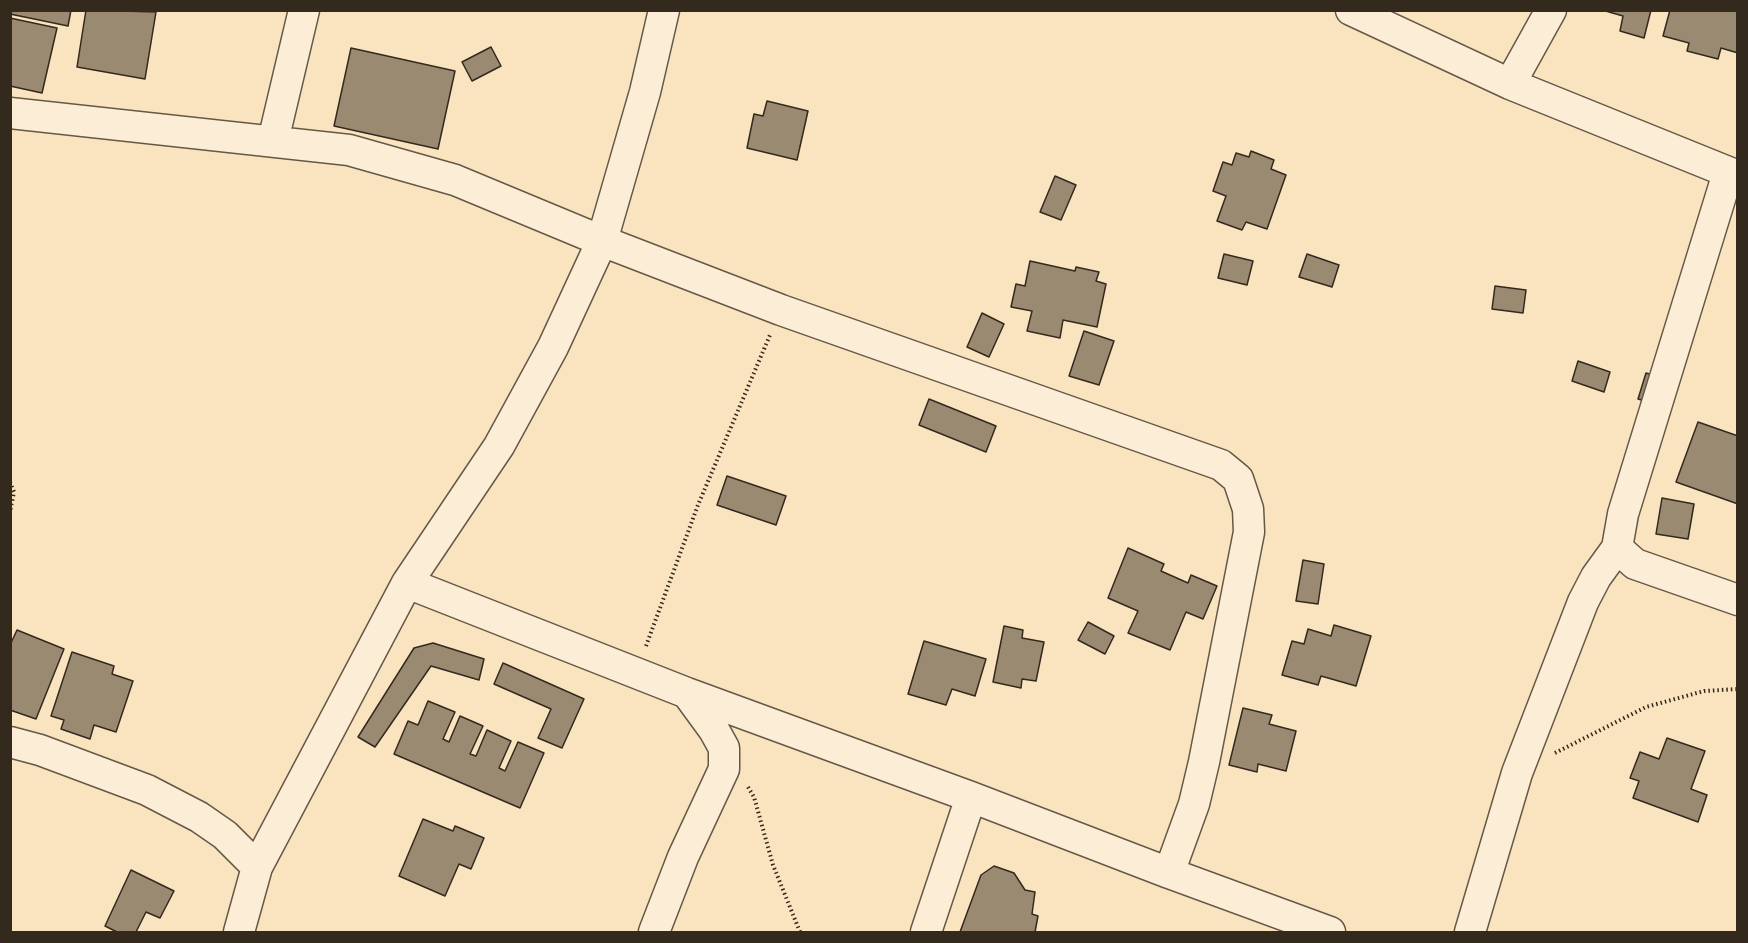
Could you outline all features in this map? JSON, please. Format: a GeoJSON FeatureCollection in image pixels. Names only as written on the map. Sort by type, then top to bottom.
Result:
{"type":"FeatureCollection","features":[{"type":"Feature","properties":{"kind":"street"},"geometry":{"type":"LineString","coordinates":[[273,141],[304,10]]}},
{"type":"Feature","properties":{"kind":"street"},"geometry":{"type":"LineString","coordinates":[[239,933],[257,867],[407,583],[499,446],[553,347],[602,240],[645,92],[664,10]]}},
{"type":"Feature","properties":{"kind":"street"},"geometry":{"type":"LineString","coordinates":[[1351,10],[1510,84],[1733,175],[1623,514],[1617,548],[1596,577],[1583,602],[1517,772],[1470,933]]}},
{"type":"Feature","properties":{"kind":"street"},"geometry":{"type":"LineString","coordinates":[[1510,84],[1551,10]]}},
{"type":"Feature","properties":{"kind":"street"},"geometry":{"type":"LineString","coordinates":[[10,113],[349,150],[455,180],[781,310],[1221,465],[1238,479],[1248,509],[1249,532],[1204,762],[1194,804],[1169,873]]}},
{"type":"Feature","properties":{"kind":"street"},"geometry":{"type":"LineString","coordinates":[[1617,548],[1635,564],[1737,600]]}},
{"type":"Feature","properties":{"kind":"street"},"geometry":{"type":"LineString","coordinates":[[407,583],[687,693],[971,797],[1329,933]]}},
{"type":"Feature","properties":{"kind":"street"},"geometry":{"type":"LineString","coordinates":[[654,933],[683,857],[724,769],[724,748],[687,693]]}},
{"type":"Feature","properties":{"kind":"street"},"geometry":{"type":"LineString","coordinates":[[10,742],[40,750],[137,786],[200,816],[225,835],[257,867]]}},
{"type":"Feature","properties":{"kind":"street"},"geometry":{"type":"LineString","coordinates":[[927,933],[971,797]]}},
{"type":"Feature","properties":{"kind":"path"},"geometry":{"type":"LineString","coordinates":[[636,673],[698,505],[781,310]]}},
{"type":"Feature","properties":{"kind":"path"},"geometry":{"type":"LineString","coordinates":[[10,482],[14,492],[10,512]]}},
{"type":"Feature","properties":{"kind":"path"},"geometry":{"type":"LineString","coordinates":[[1517,772],[1646,707],[1704,691],[1737,689]]}},
{"type":"Feature","properties":{"kind":"path"},"geometry":{"type":"LineString","coordinates":[[724,748],[754,797],[773,865],[800,933]]}},
{"type":"Feature","properties":{"kind":"building"},"geometry":{"type":"Polygon","coordinates":[[[10,10],[71,10],[68,26],[10,14],[10,10]]]}},
{"type":"Feature","properties":{"kind":"building"},"geometry":{"type":"Polygon","coordinates":[[[86,10],[156,12],[145,79],[77,67],[86,10]]]}},
{"type":"Feature","properties":{"kind":"building"},"geometry":{"type":"Polygon","coordinates":[[[1602,10],[1651,10],[1644,38],[1620,31],[1623,16],[1602,10]]]}},
{"type":"Feature","properties":{"kind":"building"},"geometry":{"type":"Polygon","coordinates":[[[1670,10],[1738,10],[1738,53],[1721,48],[1718,59],[1687,51],[1689,43],[1663,36],[1670,10]]]}},
{"type":"Feature","properties":{"kind":"building"},"geometry":{"type":"Polygon","coordinates":[[[10,18],[57,28],[42,93],[10,86],[10,18]]]}},
{"type":"Feature","properties":{"kind":"building"},"geometry":{"type":"Polygon","coordinates":[[[491,47],[501,66],[472,81],[462,62],[491,47]]]}},
{"type":"Feature","properties":{"kind":"building"},"geometry":{"type":"Polygon","coordinates":[[[351,48],[455,71],[438,149],[334,126],[351,48]]]}},
{"type":"Feature","properties":{"kind":"building"},"geometry":{"type":"Polygon","coordinates":[[[767,101],[808,111],[797,160],[747,148],[754,114],[763,116],[767,101]]]}},
{"type":"Feature","properties":{"kind":"building"},"geometry":{"type":"Polygon","coordinates":[[[1251,151],[1274,160],[1271,169],[1286,175],[1267,229],[1246,222],[1242,230],[1217,221],[1226,196],[1213,191],[1223,162],[1232,165],[1236,153],[1249,157],[1251,151]]]}},
{"type":"Feature","properties":{"kind":"building"},"geometry":{"type":"Polygon","coordinates":[[[1055,176],[1076,185],[1061,220],[1040,212],[1055,176]]]}},
{"type":"Feature","properties":{"kind":"building"},"geometry":{"type":"Polygon","coordinates":[[[1224,254],[1253,261],[1247,285],[1218,278],[1224,254]]]}},
{"type":"Feature","properties":{"kind":"building"},"geometry":{"type":"Polygon","coordinates":[[[1307,254],[1339,265],[1332,287],[1299,277],[1307,254]]]}},
{"type":"Feature","properties":{"kind":"building"},"geometry":{"type":"Polygon","coordinates":[[[1030,261],[1075,271],[1076,267],[1099,272],[1096,281],[1106,284],[1097,327],[1063,320],[1060,338],[1027,331],[1032,311],[1011,307],[1016,284],[1025,286],[1030,261]]]}},
{"type":"Feature","properties":{"kind":"building"},"geometry":{"type":"Polygon","coordinates":[[[1495,286],[1526,290],[1523,313],[1492,309],[1495,286]]]}},
{"type":"Feature","properties":{"kind":"building"},"geometry":{"type":"Polygon","coordinates":[[[982,313],[1004,324],[989,357],[967,347],[982,313]]]}},
{"type":"Feature","properties":{"kind":"building"},"geometry":{"type":"Polygon","coordinates":[[[1084,331],[1114,341],[1099,385],[1069,376],[1084,331]]]}},
{"type":"Feature","properties":{"kind":"building"},"geometry":{"type":"Polygon","coordinates":[[[1578,361],[1610,372],[1604,392],[1572,381],[1578,361]]]}},
{"type":"Feature","properties":{"kind":"building"},"geometry":{"type":"Polygon","coordinates":[[[1646,373],[1659,377],[1652,403],[1638,399],[1646,373]]]}},
{"type":"Feature","properties":{"kind":"building"},"geometry":{"type":"Polygon","coordinates":[[[929,399],[996,426],[986,452],[919,425],[929,399]]]}},
{"type":"Feature","properties":{"kind":"building"},"geometry":{"type":"Polygon","coordinates":[[[1698,422],[1738,436],[1738,504],[1676,482],[1698,422]]]}},
{"type":"Feature","properties":{"kind":"building"},"geometry":{"type":"Polygon","coordinates":[[[727,476],[786,496],[776,525],[717,505],[727,476]]]}},
{"type":"Feature","properties":{"kind":"building"},"geometry":{"type":"Polygon","coordinates":[[[1662,498],[1694,504],[1688,539],[1656,534],[1662,498]]]}},
{"type":"Feature","properties":{"kind":"building"},"geometry":{"type":"Polygon","coordinates":[[[1128,548],[1164,564],[1161,571],[1188,583],[1191,575],[1217,586],[1203,619],[1186,612],[1170,650],[1128,633],[1138,611],[1108,598],[1128,548]]]}},
{"type":"Feature","properties":{"kind":"building"},"geometry":{"type":"Polygon","coordinates":[[[1303,560],[1324,564],[1318,604],[1296,601],[1303,560]]]}},
{"type":"Feature","properties":{"kind":"building"},"geometry":{"type":"Polygon","coordinates":[[[1088,622],[1114,636],[1105,654],[1078,640],[1088,622]]]}},
{"type":"Feature","properties":{"kind":"building"},"geometry":{"type":"Polygon","coordinates":[[[1334,625],[1371,636],[1356,686],[1321,676],[1318,685],[1282,675],[1292,641],[1304,644],[1308,629],[1331,636],[1334,625]]]}},
{"type":"Feature","properties":{"kind":"building"},"geometry":{"type":"Polygon","coordinates":[[[1004,626],[1023,630],[1022,638],[1044,642],[1036,681],[1022,679],[1021,688],[993,682],[1004,626]]]}},
{"type":"Feature","properties":{"kind":"building"},"geometry":{"type":"Polygon","coordinates":[[[17,630],[64,649],[36,719],[10,710],[10,645],[17,630]]]}},
{"type":"Feature","properties":{"kind":"building"},"geometry":{"type":"Polygon","coordinates":[[[924,641],[986,659],[975,696],[952,689],[946,705],[908,694],[924,641]]]}},
{"type":"Feature","properties":{"kind":"building"},"geometry":{"type":"Polygon","coordinates":[[[433,643],[484,659],[479,680],[431,666],[375,747],[358,737],[414,648],[433,643]]]}},
{"type":"Feature","properties":{"kind":"building"},"geometry":{"type":"Polygon","coordinates":[[[72,652],[114,666],[112,674],[133,681],[116,732],[94,725],[90,739],[61,729],[64,720],[51,716],[72,652]]]}},
{"type":"Feature","properties":{"kind":"building"},"geometry":{"type":"Polygon","coordinates":[[[503,663],[584,699],[562,748],[538,738],[551,709],[494,684],[503,663]]]}},
{"type":"Feature","properties":{"kind":"building"},"geometry":{"type":"Polygon","coordinates":[[[428,701],[455,712],[443,739],[449,742],[460,716],[483,726],[470,754],[476,756],[487,730],[511,741],[499,768],[505,771],[518,742],[544,753],[520,808],[394,754],[408,721],[418,725],[428,701]]]}},
{"type":"Feature","properties":{"kind":"building"},"geometry":{"type":"Polygon","coordinates":[[[1243,708],[1272,715],[1269,724],[1296,731],[1286,771],[1258,764],[1257,772],[1229,765],[1243,708]]]}},
{"type":"Feature","properties":{"kind":"building"},"geometry":{"type":"Polygon","coordinates":[[[1667,738],[1705,751],[1691,789],[1707,795],[1698,822],[1633,798],[1639,781],[1630,778],[1640,752],[1659,759],[1667,738]]]}},
{"type":"Feature","properties":{"kind":"building"},"geometry":{"type":"Polygon","coordinates":[[[423,819],[453,831],[455,826],[484,838],[471,869],[459,864],[445,896],[399,876],[423,819]]]}},
{"type":"Feature","properties":{"kind":"building"},"geometry":{"type":"Polygon","coordinates":[[[994,866],[1014,873],[1025,890],[1035,892],[1032,914],[1038,916],[1035,932],[960,932],[981,875],[994,866]]]}},
{"type":"Feature","properties":{"kind":"building"},"geometry":{"type":"Polygon","coordinates":[[[131,870],[174,891],[160,918],[146,912],[136,932],[117,932],[105,926],[131,870]]]}}]}
